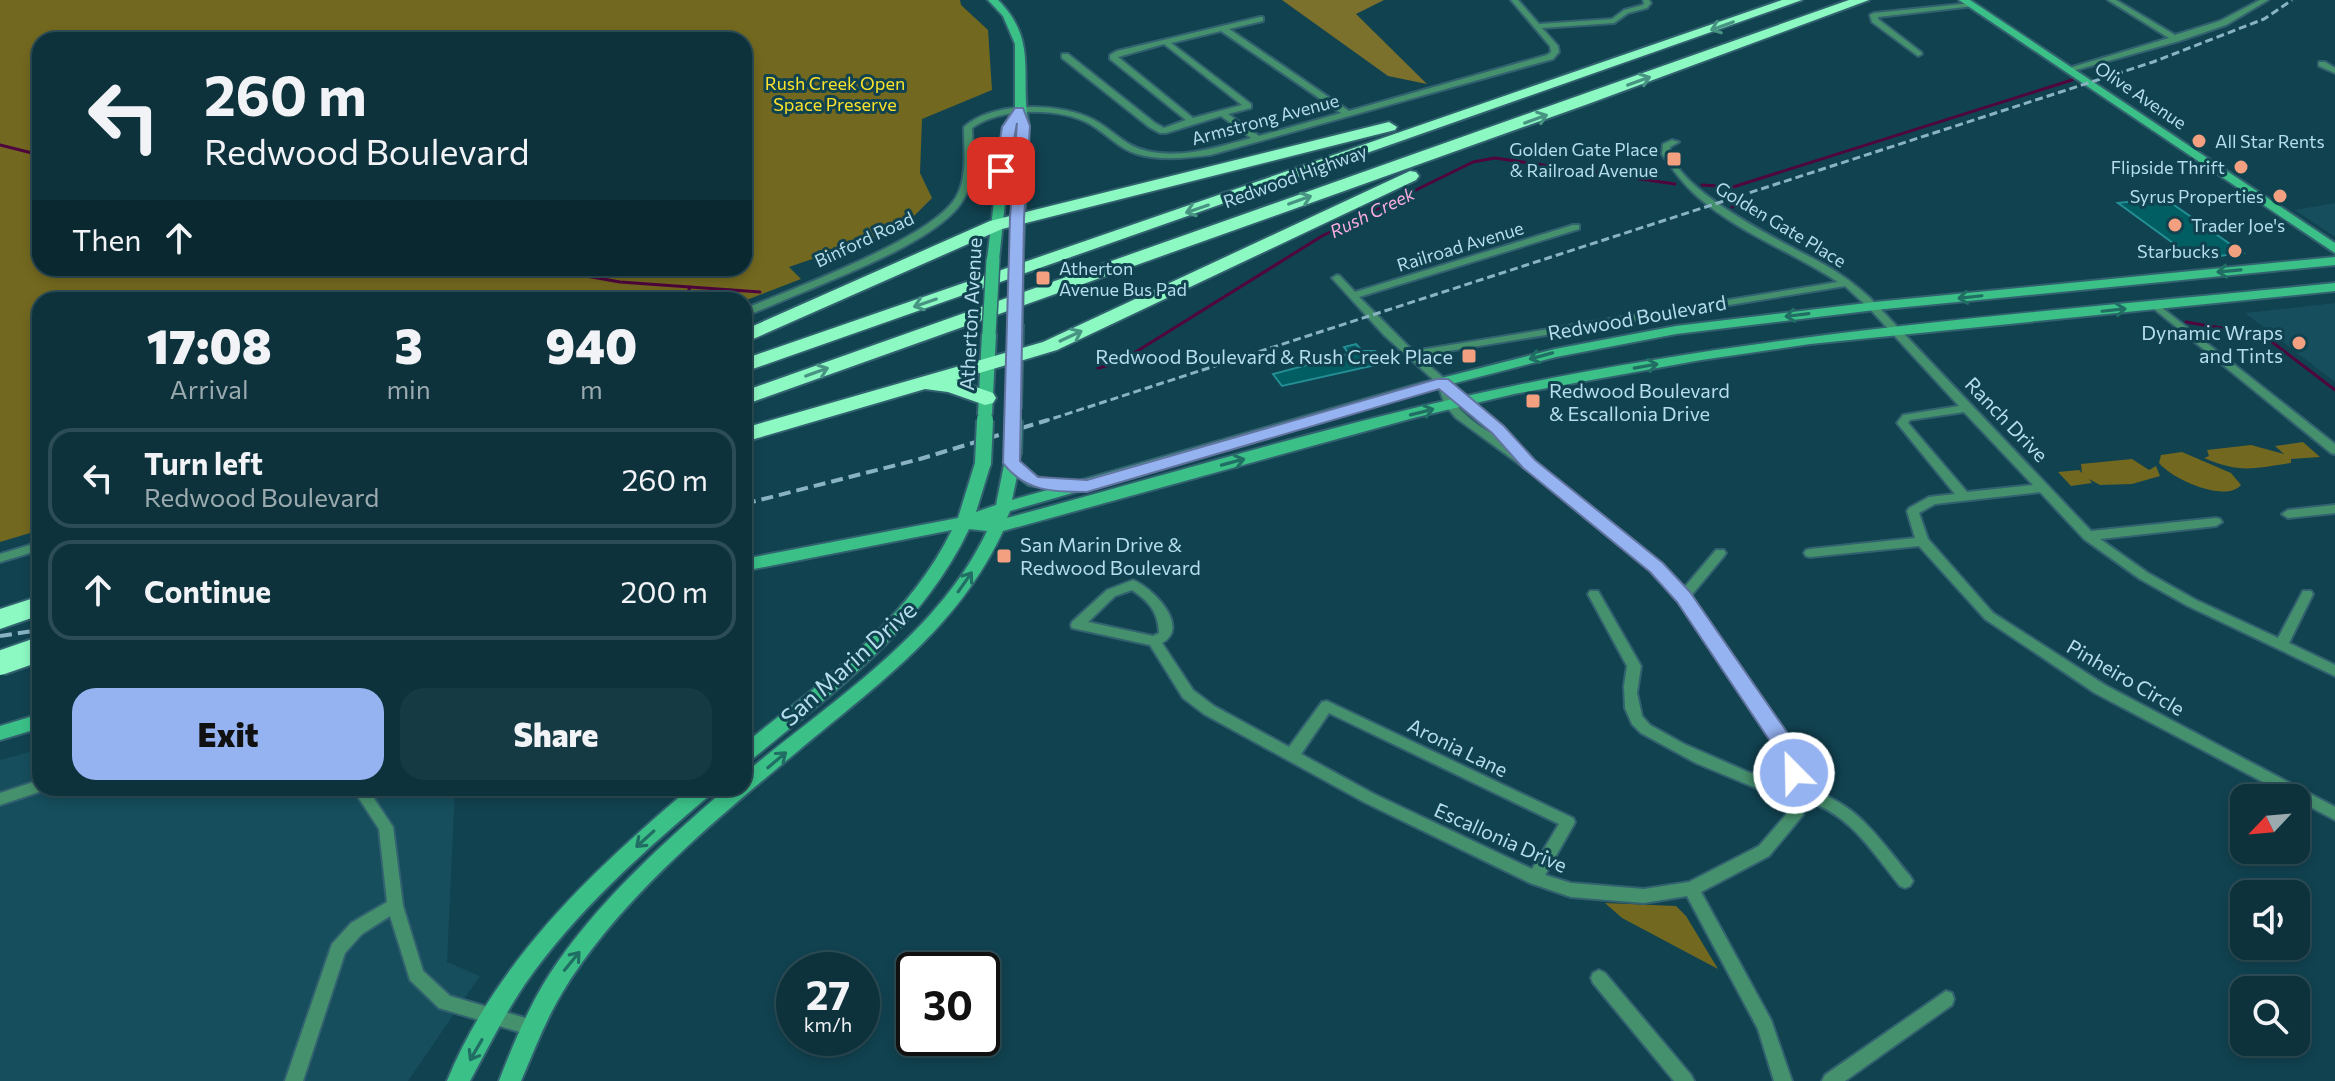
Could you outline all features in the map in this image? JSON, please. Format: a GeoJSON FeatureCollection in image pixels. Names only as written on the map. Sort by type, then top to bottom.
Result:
{"type":"FeatureCollection","features":[{"type":"Feature","properties":{"kind":"highway","name":"Redwood Highway"},"geometry":{"type":"LineString","coordinates":[[752,363],[1795,0]]}},
{"type":"Feature","properties":{"kind":"highway","name":"Redwood Highway"},"geometry":{"type":"LineString","coordinates":[[752,395],[1375,173],[1506,130],[1862,0]]}},
{"type":"Feature","properties":{"kind":"highway"},"geometry":{"type":"LineString","coordinates":[[752,333],[1017,218],[1340,140],[1472,104],[1535,92]]}},
{"type":"Feature","properties":{"kind":"highway"},"geometry":{"type":"LineString","coordinates":[[752,433],[1014,358],[1063,340],[1280,236],[1482,146],[1506,130]]}},
{"type":"Feature","properties":{"kind":"highway"},"geometry":{"type":"LineString","coordinates":[[914,387],[950,385],[985,406]]}},
{"type":"Feature","properties":{"kind":"highway"},"geometry":{"type":"LineString","coordinates":[[0,619],[32,608]]}},
{"type":"Feature","properties":{"kind":"highway"},"geometry":{"type":"LineString","coordinates":[[0,663],[32,652]]}},
{"type":"Feature","properties":{"kind":"main road","name":"Atherton Avenue"},"geometry":{"type":"LineString","coordinates":[[993,0],[1004,10],[1020,36],[1019,111],[1024,126],[1017,218],[1012,459],[1003,508],[996,527]]}},
{"type":"Feature","properties":{"kind":"main road","name":"Olive Avenue"},"geometry":{"type":"LineString","coordinates":[[1968,2],[2335,249]]}},
{"type":"Feature","properties":{"kind":"main road","name":"Atherton Avenue"},"geometry":{"type":"LineString","coordinates":[[967,522],[983,463],[993,260],[1008,127],[1019,111]]}},
{"type":"Feature","properties":{"kind":"main road","name":"Redwood Boulevard"},"geometry":{"type":"LineString","coordinates":[[752,563],[967,522],[1003,508],[1555,353],[1676,330],[1875,306],[2335,261]]}},
{"type":"Feature","properties":{"kind":"main road","name":"Redwood Boulevard"},"geometry":{"type":"LineString","coordinates":[[967,522],[996,527],[1450,405],[1701,356],[1810,340],[2335,287]]}},
{"type":"Feature","properties":{"kind":"main road"},"geometry":{"type":"LineString","coordinates":[[1012,459],[1033,481],[1051,486],[1087,486]]}},
{"type":"Feature","properties":{"kind":"main road","name":"San Marin Drive"},"geometry":{"type":"LineString","coordinates":[[752,748],[896,626],[939,572],[967,522]]}},
{"type":"Feature","properties":{"kind":"main road","name":"San Marin Drive"},"geometry":{"type":"LineString","coordinates":[[752,782],[920,638],[971,574],[996,527]]}},
{"type":"Feature","properties":{"kind":"main road"},"geometry":{"type":"LineString","coordinates":[[0,733],[32,723]]}},
{"type":"Feature","properties":{"kind":"main road"},"geometry":{"type":"LineString","coordinates":[[458,1081],[517,978],[592,890],[695,796]]}},
{"type":"Feature","properties":{"kind":"main road","name":"San Marin Drive"},"geometry":{"type":"LineString","coordinates":[[510,1081],[562,973],[631,892],[736,796]]}},
{"type":"Feature","properties":{"kind":"street"},"geometry":{"type":"LineString","coordinates":[[1514,0],[1537,26],[1614,21],[1626,11],[1645,7],[1648,3],[1646,0]]}},
{"type":"Feature","properties":{"kind":"street"},"geometry":{"type":"LineString","coordinates":[[2111,0],[2176,39]]}},
{"type":"Feature","properties":{"kind":"street"},"geometry":{"type":"LineString","coordinates":[[2072,70],[2223,23],[2265,0]]}},
{"type":"Feature","properties":{"kind":"street"},"geometry":{"type":"LineString","coordinates":[[1918,54],[1875,20],[1874,15],[1968,2]]}},
{"type":"Feature","properties":{"kind":"street"},"geometry":{"type":"LineString","coordinates":[[1192,121],[1113,57],[1260,19]]}},
{"type":"Feature","properties":{"kind":"street","name":"Armstrong Avenue"},"geometry":{"type":"LineString","coordinates":[[1019,111],[1076,115],[1100,126],[1126,146],[1152,155],[1189,156],[1550,57],[1555,52],[1554,46],[1537,26]]}},
{"type":"Feature","properties":{"kind":"street"},"geometry":{"type":"LineString","coordinates":[[1224,29],[1347,113]]}},
{"type":"Feature","properties":{"kind":"street"},"geometry":{"type":"LineString","coordinates":[[1065,56],[1163,131],[1248,106],[1166,42]]}},
{"type":"Feature","properties":{"kind":"street"},"geometry":{"type":"LineString","coordinates":[[2322,64],[2335,71]]}},
{"type":"Feature","properties":{"kind":"street","name":"Binford Road"},"geometry":{"type":"LineString","coordinates":[[752,309],[931,228],[956,204],[967,178],[968,127],[979,117],[1019,111]]}},
{"type":"Feature","properties":{"kind":"street"},"geometry":{"type":"LineString","coordinates":[[1224,115],[1258,139]]}},
{"type":"Feature","properties":{"kind":"street","name":"Golden Gate Place"},"geometry":{"type":"LineString","coordinates":[[1675,142],[1666,146],[1666,154],[1705,198],[1847,283],[1875,306],[1895,332]]}},
{"type":"Feature","properties":{"kind":"street","name":"Railroad Avenue"},"geometry":{"type":"LineString","coordinates":[[1353,296],[1576,227]]}},
{"type":"Feature","properties":{"kind":"street"},"geometry":{"type":"LineString","coordinates":[[1337,278],[1442,383],[1467,401],[1514,445],[1529,464]]}},
{"type":"Feature","properties":{"kind":"street"},"geometry":{"type":"LineString","coordinates":[[1413,354],[1847,283]]}},
{"type":"Feature","properties":{"kind":"street"},"geometry":{"type":"LineString","coordinates":[[2156,306],[2335,450]]}},
{"type":"Feature","properties":{"kind":"street","name":"Ranch Drive"},"geometry":{"type":"LineString","coordinates":[[1895,332],[2088,536],[2144,576],[2335,671]]}},
{"type":"Feature","properties":{"kind":"street"},"geometry":{"type":"LineString","coordinates":[[1442,383],[1450,405],[1502,448],[1529,464],[1657,568],[1683,597],[1790,754],[1798,793]]}},
{"type":"Feature","properties":{"kind":"street"},"geometry":{"type":"LineString","coordinates":[[1964,497],[1902,423],[1907,417],[1968,408]]}},
{"type":"Feature","properties":{"kind":"street"},"geometry":{"type":"LineString","coordinates":[[1810,553],[1922,541],[1913,511],[1933,500],[2045,488]]}},
{"type":"Feature","properties":{"kind":"street"},"geometry":{"type":"LineString","coordinates":[[2288,514],[2335,509]]}},
{"type":"Feature","properties":{"kind":"street"},"geometry":{"type":"LineString","coordinates":[[2088,536],[2216,522]]}},
{"type":"Feature","properties":{"kind":"street","name":"Pinheiro Circle"},"geometry":{"type":"LineString","coordinates":[[1922,541],[1989,616],[2001,624],[2100,689],[2335,814]]}},
{"type":"Feature","properties":{"kind":"street"},"geometry":{"type":"LineString","coordinates":[[0,558],[32,548]]}},
{"type":"Feature","properties":{"kind":"street"},"geometry":{"type":"LineString","coordinates":[[1683,597],[1720,553]]}},
{"type":"Feature","properties":{"kind":"street"},"geometry":{"type":"LineString","coordinates":[[1133,585],[1148,592],[1167,621],[1165,635],[1154,641],[1107,631],[1077,625],[1111,593],[1133,585]]}},
{"type":"Feature","properties":{"kind":"street"},"geometry":{"type":"LineString","coordinates":[[1594,594],[1634,666],[1630,683],[1636,720],[1653,736],[1777,789],[1811,794],[1836,807],[1852,820],[1905,881]]}},
{"type":"Feature","properties":{"kind":"street"},"geometry":{"type":"LineString","coordinates":[[2281,646],[2307,594]]}},
{"type":"Feature","properties":{"kind":"street","name":"Escallonia Drive"},"geometry":{"type":"LineString","coordinates":[[1154,641],[1188,694],[1209,710],[1369,798],[1535,878],[1571,890],[1644,896],[1691,889],[1764,851],[1798,811],[1798,793]]}},
{"type":"Feature","properties":{"kind":"street"},"geometry":{"type":"LineString","coordinates":[[0,655],[32,650]]}},
{"type":"Feature","properties":{"kind":"street","name":"Aronia Lane"},"geometry":{"type":"LineString","coordinates":[[1291,756],[1327,706],[1568,822],[1535,878]]}},
{"type":"Feature","properties":{"kind":"street"},"geometry":{"type":"LineString","coordinates":[[0,799],[32,789]]}},
{"type":"Feature","properties":{"kind":"street"},"geometry":{"type":"LineString","coordinates":[[365,796],[386,827],[395,906],[416,975],[445,1002],[533,1028]]}},
{"type":"Feature","properties":{"kind":"street"},"geometry":{"type":"LineString","coordinates":[[1691,889],[1765,1026],[1783,1081]]}},
{"type":"Feature","properties":{"kind":"street"},"geometry":{"type":"LineString","coordinates":[[294,1081],[338,949],[349,933],[363,921],[395,906]]}},
{"type":"Feature","properties":{"kind":"street"},"geometry":{"type":"LineString","coordinates":[[1599,978],[1685,1081]]}},
{"type":"Feature","properties":{"kind":"street"},"geometry":{"type":"LineString","coordinates":[[1831,1081],[1946,999]]}},
{"type":"Feature","properties":{"kind":"shaded area"},"geometry":{"type":"Polygon","coordinates":[[[1282,0],[1384,0],[1356,14],[1427,84],[1388,76],[1282,0]]]}},
{"type":"Feature","properties":{"kind":"shaded area"},"geometry":{"type":"Polygon","coordinates":[[[2335,203],[2335,237],[2295,210],[2335,203]]]}},
{"type":"Feature","properties":{"kind":"shaded area"},"geometry":{"type":"Polygon","coordinates":[[[2335,303],[2335,382],[2245,313],[2335,303]]]}},
{"type":"Feature","properties":{"kind":"shaded area"},"geometry":{"type":"Polygon","coordinates":[[[32,751],[32,796],[455,796],[447,962],[480,976],[408,1081],[0,1081],[0,760],[32,751]]]}},
{"type":"Feature","properties":{"kind":"green space","name":"Rush Creek Open Space Preserve"},"geometry":{"type":"Polygon","coordinates":[[[0,0],[960,0],[961,5],[988,30],[992,90],[922,119],[920,173],[932,198],[902,228],[789,267],[801,279],[752,298],[752,292],[32,292],[32,532],[0,542],[0,0]]]}},
{"type":"Feature","properties":{"kind":"green space"},"geometry":{"type":"Polygon","coordinates":[[[2303,442],[2320,457],[2247,468],[2204,458],[2209,456],[2207,450],[2251,445],[2284,454],[2275,446],[2303,442]]]}},
{"type":"Feature","properties":{"kind":"green space"},"geometry":{"type":"Polygon","coordinates":[[[2182,452],[2231,473],[2241,485],[2224,492],[2200,487],[2176,476],[2159,463],[2161,455],[2182,452]]]}},
{"type":"Feature","properties":{"kind":"green space"},"geometry":{"type":"Polygon","coordinates":[[[2132,459],[2149,470],[2156,466],[2160,476],[2132,484],[2100,485],[2089,479],[2092,483],[2071,486],[2058,472],[2079,470],[2082,473],[2081,464],[2132,459]]]}},
{"type":"Feature","properties":{"kind":"green space"},"geometry":{"type":"Polygon","coordinates":[[[1605,903],[1676,906],[1686,916],[1718,969],[1622,918],[1605,903]]]}},
{"type":"Feature","properties":{"kind":"building","name":"Trader Joe's"},"geometry":{"type":"Polygon","coordinates":[[[2164,198],[2243,253],[2195,259],[2118,203],[2164,198]]]}},
{"type":"Feature","properties":{"kind":"building"},"geometry":{"type":"Polygon","coordinates":[[[1356,344],[1362,351],[1375,351],[1385,363],[1282,386],[1273,374],[1349,354],[1344,347],[1356,344]]]}},
{"type":"Feature","properties":{"kind":"waterway","name":"Rush Creek"},"geometry":{"type":"LineString","coordinates":[[1702,185],[1733,187],[2072,80]]}},
{"type":"Feature","properties":{"kind":"waterway","name":"Rush Creek"},"geometry":{"type":"LineString","coordinates":[[0,145],[32,153]]}},
{"type":"Feature","properties":{"kind":"waterway","name":"Rush Creek"},"geometry":{"type":"LineString","coordinates":[[1098,368],[1118,363],[1322,236],[1473,162],[1495,158],[1675,184]]}},
{"type":"Feature","properties":{"kind":"waterway"},"geometry":{"type":"LineString","coordinates":[[1732,207],[1753,201]]}},
{"type":"Feature","properties":{"kind":"waterway","name":"Rush Creek"},"geometry":{"type":"LineString","coordinates":[[586,276],[620,282],[690,287]]}},
{"type":"Feature","properties":{"kind":"waterway"},"geometry":{"type":"LineString","coordinates":[[688,292],[690,287]]}},
{"type":"Feature","properties":{"kind":"waterway","name":"Rush Creek"},"geometry":{"type":"LineString","coordinates":[[690,287],[760,292]]}},
{"type":"Feature","properties":{"kind":"waterway"},"geometry":{"type":"LineString","coordinates":[[2186,322],[2263,335],[2335,390]]}},
{"type":"Feature","properties":{"kind":"railway"},"geometry":{"type":"LineString","coordinates":[[1042,422],[2153,62],[2264,19],[2292,0]]}},
{"type":"Feature","properties":{"kind":"railway"},"geometry":{"type":"LineString","coordinates":[[752,502],[920,459],[1048,420]]}},
{"type":"Feature","properties":{"kind":"railway"},"geometry":{"type":"LineString","coordinates":[[0,636],[32,631]]}},
{"type":"Feature","properties":{"kind":"place","name":"All Star Rents"},"geometry":{"type":"Point","coordinates":[2199,141]}},
{"type":"Feature","properties":{"kind":"place","name":"Golden Gate Place & Railroad Avenue"},"geometry":{"type":"Point","coordinates":[1674,159]}},
{"type":"Feature","properties":{"kind":"place","name":"Flipside Thrift"},"geometry":{"type":"Point","coordinates":[2241,167]}},
{"type":"Feature","properties":{"kind":"place","name":"Syrus Properties"},"geometry":{"type":"Point","coordinates":[2280,196]}},
{"type":"Feature","properties":{"kind":"place","name":"Trader Joe's"},"geometry":{"type":"Point","coordinates":[2175,225]}},
{"type":"Feature","properties":{"kind":"place","name":"Starbucks"},"geometry":{"type":"Point","coordinates":[2235,251]}},
{"type":"Feature","properties":{"kind":"place","name":"Atherton Avenue Bus Pad"},"geometry":{"type":"Point","coordinates":[1043,278]}},
{"type":"Feature","properties":{"kind":"place","name":"Dynamic Wraps and Tints"},"geometry":{"type":"Point","coordinates":[2299,343]}},
{"type":"Feature","properties":{"kind":"place","name":"Redwood Boulevard & Rush Creek Place"},"geometry":{"type":"Point","coordinates":[1469,356]}},
{"type":"Feature","properties":{"kind":"place","name":"Redwood Boulevard & Escallonia Drive"},"geometry":{"type":"Point","coordinates":[1533,401]}},
{"type":"Feature","properties":{"kind":"place","name":"San Marin Drive & Redwood Boulevard"},"geometry":{"type":"Point","coordinates":[1004,556]}},
{"type":"Feature","properties":{"kind":"route"},"geometry":{"type":"LineString","coordinates":[[1001,171],[1008,127],[1019,111],[1024,126],[1017,218],[1011,463],[1033,481],[1051,486],[1087,486],[1442,383],[1467,401],[1514,445],[1529,464],[1657,568],[1683,597],[1790,754],[1794,773]]}}]}
